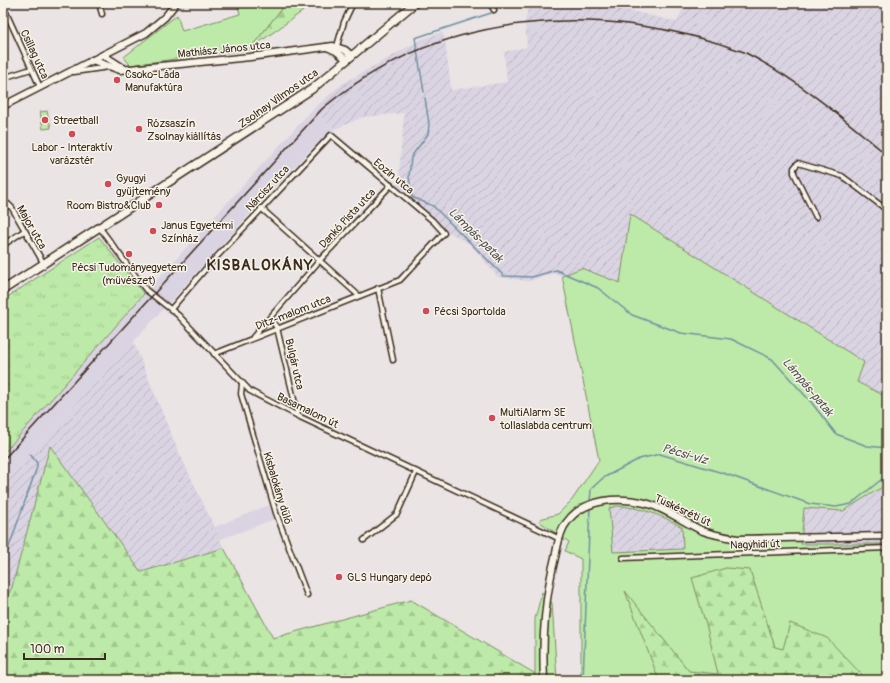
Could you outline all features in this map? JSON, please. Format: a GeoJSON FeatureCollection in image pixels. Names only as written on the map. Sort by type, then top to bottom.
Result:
{"type":"FeatureCollection","features":[{"type":"Feature","properties":{"kind":"main road","name":"Zsolnay Vilmos utca"},"geometry":{"type":"LineString","coordinates":[[3,290],[312,89],[415,3]]}},
{"type":"Feature","properties":{"kind":"street"},"geometry":{"type":"LineString","coordinates":[[98,3],[102,14]]}},
{"type":"Feature","properties":{"kind":"street"},"geometry":{"type":"LineString","coordinates":[[3,106],[151,30],[165,17],[176,3]]}},
{"type":"Feature","properties":{"kind":"street"},"geometry":{"type":"LineString","coordinates":[[349,58],[337,46],[344,22],[353,3]]}},
{"type":"Feature","properties":{"kind":"street"},"geometry":{"type":"LineString","coordinates":[[490,3],[494,10]]}},
{"type":"Feature","properties":{"kind":"street","name":"Csillag utca"},"geometry":{"type":"LineString","coordinates":[[3,6],[40,87]]}},
{"type":"Feature","properties":{"kind":"street"},"geometry":{"type":"LineString","coordinates":[[324,46],[349,58]]}},
{"type":"Feature","properties":{"kind":"street","name":"Mathiász János utca"},"geometry":{"type":"LineString","coordinates":[[92,60],[116,70],[126,70],[250,57],[324,46],[337,46]]}},
{"type":"Feature","properties":{"kind":"street"},"geometry":{"type":"LineString","coordinates":[[115,49],[114,56],[117,65]]}},
{"type":"Feature","properties":{"kind":"street"},"geometry":{"type":"LineString","coordinates":[[103,55],[126,70]]}},
{"type":"Feature","properties":{"kind":"street","name":"Mathiász János utca"},"geometry":{"type":"LineString","coordinates":[[70,72],[109,67]]}},
{"type":"Feature","properties":{"kind":"street"},"geometry":{"type":"LineString","coordinates":[[3,78],[31,69]]}},
{"type":"Feature","properties":{"kind":"street","name":"Eozin utca"},"geometry":{"type":"LineString","coordinates":[[331,135],[391,185],[444,233]]}},
{"type":"Feature","properties":{"kind":"street","name":"Nárcisz utca"},"geometry":{"type":"LineString","coordinates":[[172,309],[208,266],[261,208],[331,135]]}},
{"type":"Feature","properties":{"kind":"street"},"geometry":{"type":"LineString","coordinates":[[816,217],[794,173],[794,168],[798,163],[842,176],[887,210]]}},
{"type":"Feature","properties":{"kind":"street","name":"Dankó Pista utca"},"geometry":{"type":"LineString","coordinates":[[253,337],[320,260],[391,185]]}},
{"type":"Feature","properties":{"kind":"street","name":"Major utca"},"geometry":{"type":"LineString","coordinates":[[3,202],[12,208],[44,264]]}},
{"type":"Feature","properties":{"kind":"street"},"geometry":{"type":"LineString","coordinates":[[261,208],[358,296]]}},
{"type":"Feature","properties":{"kind":"street","name":"Basamalom út"},"geometry":{"type":"LineString","coordinates":[[100,228],[146,290],[172,309],[250,391],[298,416],[560,539]]}},
{"type":"Feature","properties":{"kind":"street"},"geometry":{"type":"LineString","coordinates":[[3,246],[24,231]]}},
{"type":"Feature","properties":{"kind":"street","name":"Ditz-malom utca"},"geometry":{"type":"LineString","coordinates":[[214,354],[253,337],[400,280],[444,233]]}},
{"type":"Feature","properties":{"kind":"street"},"geometry":{"type":"LineString","coordinates":[[378,288],[393,360]]}},
{"type":"Feature","properties":{"kind":"street","name":"Bulgár utca"},"geometry":{"type":"LineString","coordinates":[[270,318],[277,328],[298,416]]}},
{"type":"Feature","properties":{"kind":"street","name":"Kisbalokány dűlő"},"geometry":{"type":"LineString","coordinates":[[242,384],[241,394],[273,506],[307,595]]}},
{"type":"Feature","properties":{"kind":"street"},"geometry":{"type":"LineString","coordinates":[[364,540],[397,514],[416,472]]}},
{"type":"Feature","properties":{"kind":"street","name":"Tüskésréti út"},"geometry":{"type":"LineString","coordinates":[[544,680],[542,647],[544,622],[553,566],[560,539],[567,521],[585,506],[596,502],[629,501],[648,504],[665,510],[703,530],[718,536],[738,539],[887,536]]}},
{"type":"Feature","properties":{"kind":"street","name":"Nagyhidi út"},"geometry":{"type":"LineString","coordinates":[[623,558],[887,548]]}},
{"type":"Feature","properties":{"kind":"shaded area"},"geometry":{"type":"Polygon","coordinates":[[[685,3],[887,3],[887,397],[857,382],[630,214],[620,283],[581,268],[562,276],[555,273],[528,281],[498,277],[470,244],[447,231],[398,186],[404,113],[363,117],[335,129],[312,110],[342,84],[422,39],[442,32],[445,41],[451,90],[507,82],[504,52],[527,47],[525,23],[528,8],[606,5],[677,22],[685,3]]]}},
{"type":"Feature","properties":{"kind":"shaded area"},"geometry":{"type":"Polygon","coordinates":[[[312,110],[335,129],[312,148],[269,193],[3,485],[3,454],[144,294],[312,110]]]}},
{"type":"Feature","properties":{"kind":"shaded area"},"geometry":{"type":"Polygon","coordinates":[[[133,341],[176,446],[224,548],[141,572],[51,447],[12,587],[3,605],[3,485],[133,341]]]}},
{"type":"Feature","properties":{"kind":"shaded area"},"geometry":{"type":"Polygon","coordinates":[[[887,484],[887,544],[801,544],[804,508],[843,511],[887,484]]]}},
{"type":"Feature","properties":{"kind":"shaded area"},"geometry":{"type":"Polygon","coordinates":[[[269,505],[274,519],[144,568],[205,531],[269,505]]]}},
{"type":"Feature","properties":{"kind":"shaded area"},"geometry":{"type":"Polygon","coordinates":[[[617,506],[639,508],[665,517],[682,527],[683,549],[613,553],[609,508],[617,506]]]}},
{"type":"Feature","properties":{"kind":"green space"},"geometry":{"type":"Polygon","coordinates":[[[237,3],[286,3],[250,49],[130,65],[124,57],[177,15],[182,31],[240,14],[237,3]]]}},
{"type":"Feature","properties":{"kind":"green space"},"geometry":{"type":"Polygon","coordinates":[[[286,3],[308,3],[303,11],[250,49],[286,3]]]}},
{"type":"Feature","properties":{"kind":"green space","name":"Streetball"},"geometry":{"type":"Polygon","coordinates":[[[47,111],[51,128],[43,129],[40,112],[47,111]]]}},
{"type":"Feature","properties":{"kind":"green space"},"geometry":{"type":"Polygon","coordinates":[[[630,214],[864,362],[857,382],[887,397],[887,484],[843,511],[804,508],[801,544],[887,544],[887,680],[581,680],[581,559],[565,551],[569,542],[540,522],[540,519],[558,514],[572,500],[599,460],[562,276],[581,268],[620,283],[630,214]],[[617,506],[609,508],[613,552],[683,549],[682,527],[651,512],[617,506]]]}},
{"type":"Feature","properties":{"kind":"green space"},"geometry":{"type":"Polygon","coordinates":[[[99,237],[144,294],[3,454],[3,300],[99,237]]]}},
{"type":"Feature","properties":{"kind":"green space"},"geometry":{"type":"Polygon","coordinates":[[[50,446],[141,572],[224,548],[273,638],[411,600],[534,673],[535,680],[3,680],[3,605],[12,587],[50,446]]]}},
{"type":"Feature","properties":{"kind":"green space"},"geometry":{"type":"Polygon","coordinates":[[[726,568],[750,570],[775,647],[783,649],[790,623],[827,638],[863,676],[863,680],[659,680],[625,591],[689,671],[718,674],[707,628],[692,578],[726,568]]]}},
{"type":"Feature","properties":{"kind":"green space"},"geometry":{"type":"Polygon","coordinates":[[[542,592],[552,603],[557,680],[535,680],[535,619],[542,592]]]}},
{"type":"Feature","properties":{"kind":"waterway","name":"Lámpás-patak"},"geometry":{"type":"LineString","coordinates":[[424,92],[415,38],[491,13]]}},
{"type":"Feature","properties":{"kind":"waterway","name":"Lámpás-patak"},"geometry":{"type":"LineString","coordinates":[[425,98],[429,124],[428,134],[411,157],[409,177],[412,197],[433,206],[504,276],[532,277],[556,270],[598,288],[632,315],[681,333],[731,339],[772,359],[811,402],[836,434],[867,446],[887,448]]}},
{"type":"Feature","properties":{"kind":"waterway"},"geometry":{"type":"LineString","coordinates":[[3,564],[37,467],[37,463],[30,454]]}},
{"type":"Feature","properties":{"kind":"waterway","name":"Pécsi-víz"},"geometry":{"type":"LineString","coordinates":[[590,503],[591,489],[603,478],[639,459],[660,454],[726,474],[810,504],[836,507],[851,504],[887,475]]}},
{"type":"Feature","properties":{"kind":"waterway","name":"Pécsi-víz"},"geometry":{"type":"LineString","coordinates":[[583,680],[590,507]]}},
{"type":"Feature","properties":{"kind":"railway"},"geometry":{"type":"LineString","coordinates":[[3,460],[322,109],[368,76],[418,51],[470,33],[524,24],[580,21],[635,25],[690,35],[744,52],[763,62],[818,99],[887,155]]}},
{"type":"Feature","properties":{"kind":"place","name":"Csoko-Láda Manufaktúra"},"geometry":{"type":"Point","coordinates":[117,80]}},
{"type":"Feature","properties":{"kind":"place","name":"Streetball"},"geometry":{"type":"Point","coordinates":[45,120]}},
{"type":"Feature","properties":{"kind":"place","name":"Rózsaszín Zsolnay kiállítás"},"geometry":{"type":"Point","coordinates":[139,129]}},
{"type":"Feature","properties":{"kind":"place","name":"Labor - Interaktív varázstér"},"geometry":{"type":"Point","coordinates":[72,134]}},
{"type":"Feature","properties":{"kind":"place","name":"Gyugyi gyűjtemény"},"geometry":{"type":"Point","coordinates":[108,184]}},
{"type":"Feature","properties":{"kind":"place","name":"Room Bistro&Club"},"geometry":{"type":"Point","coordinates":[159,205]}},
{"type":"Feature","properties":{"kind":"place","name":"Janus Egyetemi Színház"},"geometry":{"type":"Point","coordinates":[153,231]}},
{"type":"Feature","properties":{"kind":"place","name":"Pécsi Tudományegyetem (művészet)"},"geometry":{"type":"Point","coordinates":[129,254]}},
{"type":"Feature","properties":{"kind":"place","name":"Pécsi Sportolda"},"geometry":{"type":"Point","coordinates":[426,311]}},
{"type":"Feature","properties":{"kind":"place","name":"MultiAlarm SE tollaslabda centrum"},"geometry":{"type":"Point","coordinates":[492,418]}},
{"type":"Feature","properties":{"kind":"place","name":"GLS Hungary depó"},"geometry":{"type":"Point","coordinates":[339,577]}},
{"type":"Feature","properties":{"kind":"district","name":"KISBALOKÁNY"},"geometry":{"type":"Point","coordinates":[260,265]}}]}
